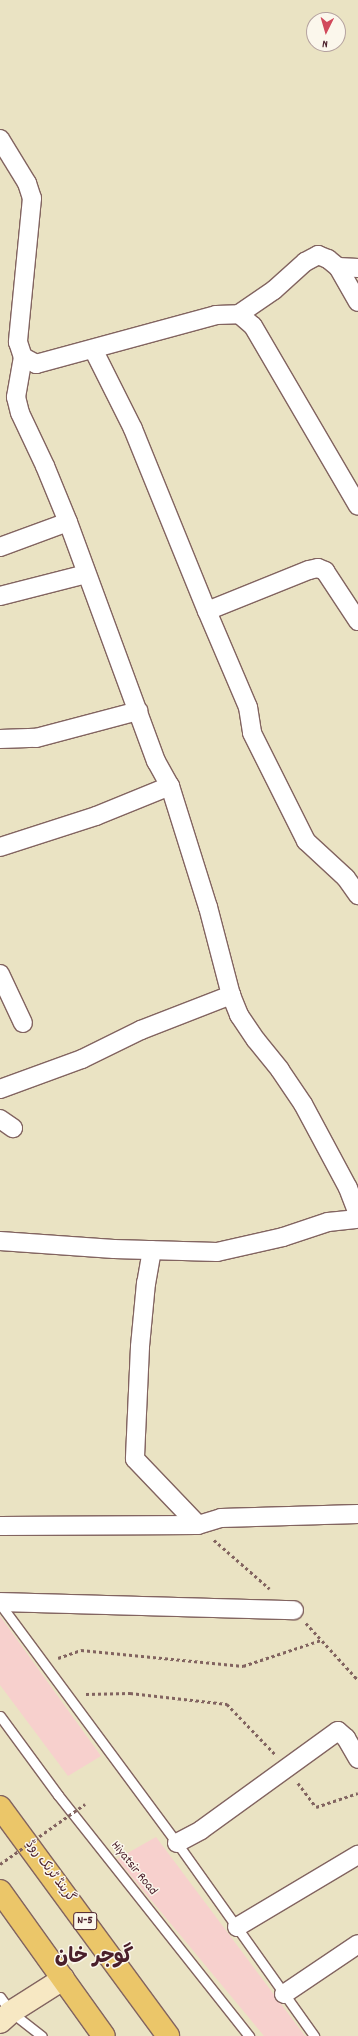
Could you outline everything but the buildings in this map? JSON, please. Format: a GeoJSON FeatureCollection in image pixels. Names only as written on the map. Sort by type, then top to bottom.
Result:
{"type":"FeatureCollection","features":[{"type":"Feature","properties":{"kind":"highway","name":"گرینڈ ٹرنک روڈ"},"geometry":{"type":"LineString","coordinates":[[0,1806],[168,2036]]}},
{"type":"Feature","properties":{"kind":"highway"},"geometry":{"type":"LineString","coordinates":[[0,1891],[104,2036]]}},
{"type":"Feature","properties":{"kind":"main road"},"geometry":{"type":"LineString","coordinates":[[4,2011],[63,1979]]}},
{"type":"Feature","properties":{"kind":"street"},"geometry":{"type":"LineString","coordinates":[[0,139],[27,183],[32,198],[18,342],[23,357],[16,397],[20,413],[45,466],[68,522],[156,761],[170,786],[208,907],[231,994],[239,1015],[256,1040],[280,1070],[324,1142],[348,1188],[358,1214]]}},
{"type":"Feature","properties":{"kind":"street"},"geometry":{"type":"LineString","coordinates":[[23,357],[36,364],[216,315],[239,314],[274,290],[305,262],[318,255],[328,259],[338,267],[358,302]]}},
{"type":"Feature","properties":{"kind":"street"},"geometry":{"type":"LineString","coordinates":[[338,267],[358,268]]}},
{"type":"Feature","properties":{"kind":"street"},"geometry":{"type":"LineString","coordinates":[[239,314],[254,326],[358,506]]}},
{"type":"Feature","properties":{"kind":"street"},"geometry":{"type":"LineString","coordinates":[[93,349],[133,429],[206,611],[248,707],[252,732],[306,841],[346,878],[358,895]]}},
{"type":"Feature","properties":{"kind":"street"},"geometry":{"type":"LineString","coordinates":[[0,547],[68,522]]}},
{"type":"Feature","properties":{"kind":"street"},"geometry":{"type":"LineString","coordinates":[[206,611],[309,570],[318,568],[325,571],[358,621]]}},
{"type":"Feature","properties":{"kind":"street"},"geometry":{"type":"LineString","coordinates":[[0,596],[86,574]]}},
{"type":"Feature","properties":{"kind":"street"},"geometry":{"type":"LineString","coordinates":[[0,739],[36,738],[138,711]]}},
{"type":"Feature","properties":{"kind":"street"},"geometry":{"type":"LineString","coordinates":[[0,847],[96,816],[170,786]]}},
{"type":"Feature","properties":{"kind":"street"},"geometry":{"type":"LineString","coordinates":[[0,974],[23,1023]]}},
{"type":"Feature","properties":{"kind":"street"},"geometry":{"type":"LineString","coordinates":[[0,1089],[82,1059],[141,1030],[231,994]]}},
{"type":"Feature","properties":{"kind":"street"},"geometry":{"type":"LineString","coordinates":[[0,1241],[152,1250],[217,1252],[283,1237],[328,1222],[358,1219]]}},
{"type":"Feature","properties":{"kind":"street"},"geometry":{"type":"LineString","coordinates":[[152,1250],[146,1283],[140,1347],[135,1459],[198,1525]]}},
{"type":"Feature","properties":{"kind":"street"},"geometry":{"type":"LineString","coordinates":[[0,1526],[198,1525],[222,1518],[358,1514]]}},
{"type":"Feature","properties":{"kind":"street"},"geometry":{"type":"LineString","coordinates":[[0,1603],[294,1610]]}},
{"type":"Feature","properties":{"kind":"street"},"geometry":{"type":"LineString","coordinates":[[177,1843],[201,1830],[338,1731],[346,1738],[358,1759]]}},
{"type":"Feature","properties":{"kind":"street"},"geometry":{"type":"LineString","coordinates":[[237,1927],[358,1856]]}},
{"type":"Feature","properties":{"kind":"street"},"geometry":{"type":"LineString","coordinates":[[284,1994],[358,1944]]}},
{"type":"Feature","properties":{"kind":"lane"},"geometry":{"type":"LineString","coordinates":[[0,1603],[177,1843],[314,2036]]}},
{"type":"Feature","properties":{"kind":"lane","name":"Hiyatsir Road"},"geometry":{"type":"LineString","coordinates":[[0,1716],[58,1795],[249,2036]]}},
{"type":"Feature","properties":{"kind":"lane"},"geometry":{"type":"LineString","coordinates":[[4,2011],[42,2036]]}},
{"type":"Feature","properties":{"kind":"path"},"geometry":{"type":"LineString","coordinates":[[198,1525],[294,1610],[358,1680]]}},
{"type":"Feature","properties":{"kind":"path"},"geometry":{"type":"LineString","coordinates":[[43,1662],[81,1650],[243,1666],[321,1640]]}},
{"type":"Feature","properties":{"kind":"path"},"geometry":{"type":"LineString","coordinates":[[67,1695],[130,1693],[227,1704],[287,1768],[316,1807],[358,1793]]}},
{"type":"Feature","properties":{"kind":"path"},"geometry":{"type":"LineString","coordinates":[[0,1864],[85,1804]]}},
{"type":"Feature","properties":{"kind":"shaded area"},"geometry":{"type":"Polygon","coordinates":[[[0,1616],[101,1756],[68,1776],[0,1685],[0,1616]]]}},
{"type":"Feature","properties":{"kind":"shaded area"},"geometry":{"type":"Polygon","coordinates":[[[156,1837],[305,2036],[264,2036],[117,1859],[156,1837]]]}},
{"type":"Feature","properties":{"kind":"district","name":"گوجر خان"},"geometry":{"type":"Point","coordinates":[94,1958]}}]}
